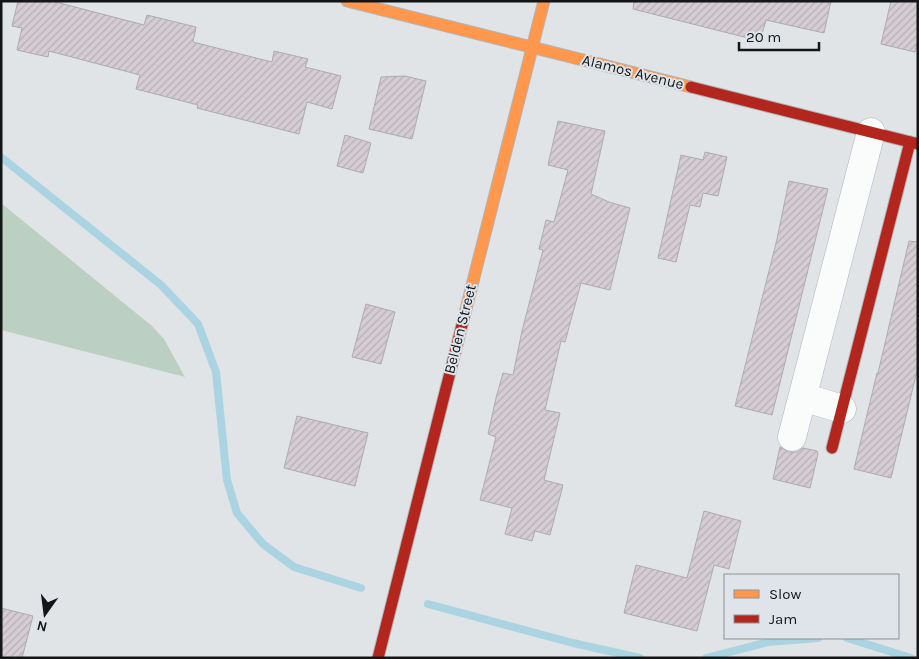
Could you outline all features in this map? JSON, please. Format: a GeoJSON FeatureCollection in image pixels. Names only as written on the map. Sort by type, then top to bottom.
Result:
{"type":"FeatureCollection","features":[{"type":"Feature","properties":{"kind":"street","name":"Alamos Avenue"},"geometry":{"type":"LineString","coordinates":[[347,1],[914,143]]}},
{"type":"Feature","properties":{"kind":"street","name":"Belden Street"},"geometry":{"type":"LineString","coordinates":[[378,658],[544,1]]}},
{"type":"Feature","properties":{"kind":"street"},"geometry":{"type":"LineString","coordinates":[[792,437],[871,132]]}},
{"type":"Feature","properties":{"kind":"street"},"geometry":{"type":"LineString","coordinates":[[832,448],[914,143]]}},
{"type":"Feature","properties":{"kind":"street"},"geometry":{"type":"LineString","coordinates":[[803,397],[842,409]]}},
{"type":"Feature","properties":{"kind":"green space"},"geometry":{"type":"Polygon","coordinates":[[[1,203],[152,326],[164,339],[185,377],[1,330],[1,203]]]}},
{"type":"Feature","properties":{"kind":"building"},"geometry":{"type":"Polygon","coordinates":[[[18,1],[52,1],[144,25],[147,15],[196,27],[193,42],[272,62],[274,51],[308,59],[305,67],[341,76],[332,109],[307,102],[299,134],[197,108],[198,105],[136,89],[140,75],[49,51],[48,57],[17,50],[22,28],[12,26],[18,1]]]}},
{"type":"Feature","properties":{"kind":"building"},"geometry":{"type":"Polygon","coordinates":[[[634,1],[831,1],[824,33],[766,20],[760,41],[633,9],[634,1]]]}},
{"type":"Feature","properties":{"kind":"building"},"geometry":{"type":"Polygon","coordinates":[[[891,1],[918,1],[918,40],[915,52],[881,44],[891,1]]]}},
{"type":"Feature","properties":{"kind":"building"},"geometry":{"type":"Polygon","coordinates":[[[405,76],[426,81],[412,139],[369,129],[381,77],[405,76]]]}},
{"type":"Feature","properties":{"kind":"building"},"geometry":{"type":"Polygon","coordinates":[[[558,121],[605,131],[591,194],[630,208],[610,290],[581,283],[565,342],[561,341],[545,410],[560,413],[544,480],[563,485],[550,535],[535,531],[532,541],[505,534],[512,508],[480,500],[496,437],[488,434],[496,398],[503,373],[513,375],[522,331],[543,250],[539,249],[546,220],[554,222],[568,170],[548,165],[558,121]]]}},
{"type":"Feature","properties":{"kind":"building"},"geometry":{"type":"Polygon","coordinates":[[[345,135],[371,143],[363,173],[337,166],[345,135]]]}},
{"type":"Feature","properties":{"kind":"building"},"geometry":{"type":"Polygon","coordinates":[[[705,152],[727,157],[718,196],[703,193],[700,207],[690,205],[676,262],[658,258],[681,155],[703,160],[705,152]]]}},
{"type":"Feature","properties":{"kind":"building"},"geometry":{"type":"Polygon","coordinates":[[[789,181],[828,189],[772,415],[735,406],[777,239],[789,181]]]}},
{"type":"Feature","properties":{"kind":"building"},"geometry":{"type":"Polygon","coordinates":[[[909,241],[918,242],[918,367],[891,478],[854,469],[909,241]]]}},
{"type":"Feature","properties":{"kind":"building"},"geometry":{"type":"Polygon","coordinates":[[[366,304],[395,312],[381,364],[352,357],[366,304]]]}},
{"type":"Feature","properties":{"kind":"building"},"geometry":{"type":"Polygon","coordinates":[[[297,416],[368,433],[355,486],[284,468],[297,416]]]}},
{"type":"Feature","properties":{"kind":"building"},"geometry":{"type":"Polygon","coordinates":[[[780,447],[789,452],[797,452],[803,448],[817,451],[818,454],[810,488],[773,479],[780,447]]]}},
{"type":"Feature","properties":{"kind":"building"},"geometry":{"type":"Polygon","coordinates":[[[704,511],[741,521],[729,569],[714,565],[697,631],[624,613],[636,565],[687,578],[704,511]]]}},
{"type":"Feature","properties":{"kind":"building"},"geometry":{"type":"Polygon","coordinates":[[[1,608],[33,616],[22,658],[1,658],[1,608]]]}},
{"type":"Feature","properties":{"kind":"waterway"},"geometry":{"type":"LineString","coordinates":[[1,157],[161,285],[198,324],[216,372],[227,480],[237,513],[263,544],[294,567],[361,588]]}},
{"type":"Feature","properties":{"kind":"waterway"},"geometry":{"type":"LineString","coordinates":[[428,604],[573,643],[640,658]]}},
{"type":"Feature","properties":{"kind":"waterway"},"geometry":{"type":"LineString","coordinates":[[706,658],[768,642],[806,639]]}},
{"type":"Feature","properties":{"kind":"waterway"},"geometry":{"type":"LineString","coordinates":[[850,639],[911,658]]}},
{"type":"Feature","properties":{"kind":"traffic: slow"},"geometry":{"type":"LineString","coordinates":[[347,1],[691,87]]}},
{"type":"Feature","properties":{"kind":"traffic: slow"},"geometry":{"type":"LineString","coordinates":[[465,313],[544,1]]}},
{"type":"Feature","properties":{"kind":"traffic: jam"},"geometry":{"type":"LineString","coordinates":[[691,87],[918,144]]}},
{"type":"Feature","properties":{"kind":"traffic: jam"},"geometry":{"type":"LineString","coordinates":[[832,448],[910,142]]}},
{"type":"Feature","properties":{"kind":"traffic: jam"},"geometry":{"type":"LineString","coordinates":[[378,658],[465,313]]}}]}
